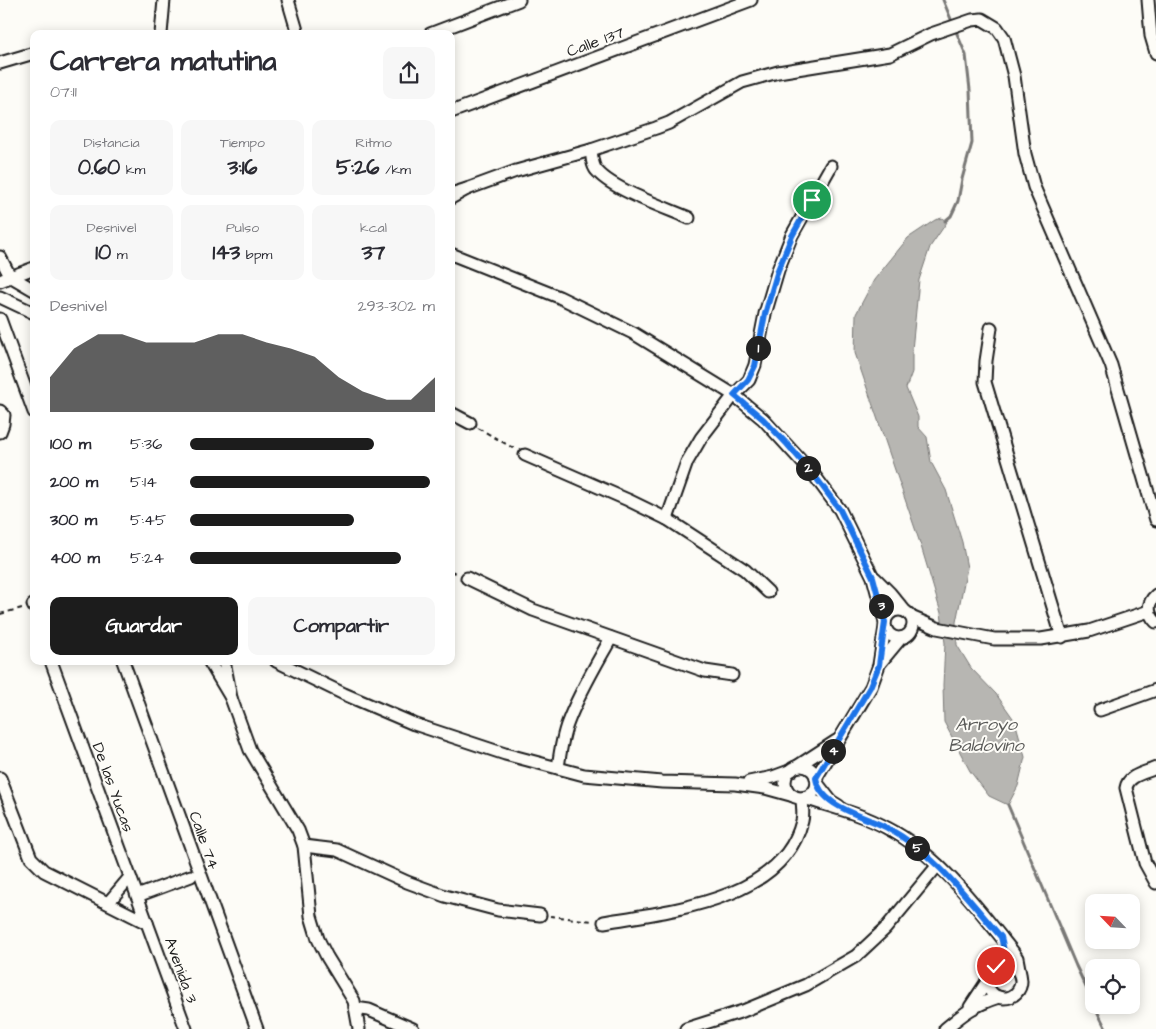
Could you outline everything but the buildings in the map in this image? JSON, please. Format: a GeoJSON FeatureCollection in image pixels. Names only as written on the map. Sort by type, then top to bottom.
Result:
{"type":"FeatureCollection","features":[{"type":"Feature","properties":{"kind":"street"},"geometry":{"type":"LineString","coordinates":[[161,30],[164,0]]}},
{"type":"Feature","properties":{"kind":"street"},"geometry":{"type":"LineString","coordinates":[[288,0],[297,30]]}},
{"type":"Feature","properties":{"kind":"street"},"geometry":{"type":"LineString","coordinates":[[440,30],[519,0]]}},
{"type":"Feature","properties":{"kind":"street","name":"Calle 137"},"geometry":{"type":"LineString","coordinates":[[455,111],[751,0]]}},
{"type":"Feature","properties":{"kind":"street"},"geometry":{"type":"LineString","coordinates":[[1148,0],[1151,36],[1156,53]]}},
{"type":"Feature","properties":{"kind":"street"},"geometry":{"type":"LineString","coordinates":[[455,193],[669,123],[742,82],[778,72],[890,54],[931,34],[972,20],[982,20],[997,28],[1004,38],[1014,76],[1025,154],[1034,186],[1111,365],[1156,520]]}},
{"type":"Feature","properties":{"kind":"street"},"geometry":{"type":"LineString","coordinates":[[0,63],[30,54]]}},
{"type":"Feature","properties":{"kind":"street"},"geometry":{"type":"LineString","coordinates":[[591,150],[593,164],[597,172],[604,177],[617,186],[689,218]]}},
{"type":"Feature","properties":{"kind":"street"},"geometry":{"type":"LineString","coordinates":[[667,519],[687,462],[702,438],[734,395],[748,380],[755,366],[765,314],[778,270],[792,236],[831,166]]}},
{"type":"Feature","properties":{"kind":"street"},"geometry":{"type":"LineString","coordinates":[[455,196],[467,189]]}},
{"type":"Feature","properties":{"kind":"street"},"geometry":{"type":"LineString","coordinates":[[455,252],[633,333],[734,395],[763,419],[814,475],[840,510],[873,577],[885,625],[890,635],[904,637],[937,628]]}},
{"type":"Feature","properties":{"kind":"street"},"geometry":{"type":"LineString","coordinates":[[0,257],[5,279]]}},
{"type":"Feature","properties":{"kind":"street"},"geometry":{"type":"LineString","coordinates":[[5,279],[30,270]]}},
{"type":"Feature","properties":{"kind":"street"},"geometry":{"type":"LineString","coordinates":[[5,279],[30,288]]}},
{"type":"Feature","properties":{"kind":"street"},"geometry":{"type":"LineString","coordinates":[[0,297],[30,310]]}},
{"type":"Feature","properties":{"kind":"street"},"geometry":{"type":"LineString","coordinates":[[0,319],[30,401]]}},
{"type":"Feature","properties":{"kind":"street"},"geometry":{"type":"LineString","coordinates":[[991,328],[985,382],[1062,637]]}},
{"type":"Feature","properties":{"kind":"street"},"geometry":{"type":"LineString","coordinates":[[0,432],[3,424],[2,413]]}},
{"type":"Feature","properties":{"kind":"street"},"geometry":{"type":"LineString","coordinates":[[455,415],[470,423]]}},
{"type":"Feature","properties":{"kind":"street"},"geometry":{"type":"LineString","coordinates":[[525,455],[620,496],[667,519],[745,570],[768,592]]}},
{"type":"Feature","properties":{"kind":"street"},"geometry":{"type":"LineString","coordinates":[[873,577],[908,614],[912,629],[879,665]]}},
{"type":"Feature","properties":{"kind":"street"},"geometry":{"type":"LineString","coordinates":[[467,578],[533,610],[705,671],[732,675]]}},
{"type":"Feature","properties":{"kind":"street"},"geometry":{"type":"LineString","coordinates":[[1156,595],[1151,600],[1149,611],[1156,622]]}},
{"type":"Feature","properties":{"kind":"street"},"geometry":{"type":"LineString","coordinates":[[800,797],[813,792],[817,780],[870,687],[879,665],[885,625],[890,613],[894,611],[908,614],[937,628],[994,639],[1041,639],[1089,631],[1149,611]]}},
{"type":"Feature","properties":{"kind":"street"},"geometry":{"type":"LineString","coordinates":[[558,768],[562,743],[568,723],[582,690],[611,638]]}},
{"type":"Feature","properties":{"kind":"street","name":"De las Yucas"},"geometry":{"type":"LineString","coordinates":[[52,665],[147,923]]}},
{"type":"Feature","properties":{"kind":"street","name":"Calle 74"},"geometry":{"type":"LineString","coordinates":[[124,665],[257,1029]]}},
{"type":"Feature","properties":{"kind":"street"},"geometry":{"type":"LineString","coordinates":[[211,665],[231,698]]}},
{"type":"Feature","properties":{"kind":"street"},"geometry":{"type":"LineString","coordinates":[[225,665],[231,698],[250,750],[298,830],[304,846],[311,916],[318,939],[327,958],[354,1001],[359,1029]]}},
{"type":"Feature","properties":{"kind":"street"},"geometry":{"type":"LineString","coordinates":[[282,665],[414,724],[505,754],[584,775],[662,782],[735,784],[765,788],[849,812],[887,828],[906,839],[938,865],[1017,958],[1021,985],[1019,990],[1010,997],[999,997],[981,1002],[944,1029]]}},
{"type":"Feature","properties":{"kind":"street"},"geometry":{"type":"LineString","coordinates":[[1100,710],[1156,690]]}},
{"type":"Feature","properties":{"kind":"street"},"geometry":{"type":"LineString","coordinates":[[800,797],[787,788],[788,774],[794,768],[840,738]]}},
{"type":"Feature","properties":{"kind":"street"},"geometry":{"type":"LineString","coordinates":[[735,784],[773,777],[801,766],[811,769],[831,801],[849,812]]}},
{"type":"Feature","properties":{"kind":"street"},"geometry":{"type":"LineString","coordinates":[[1156,768],[1130,778],[1126,788],[1146,863],[1156,883]]}},
{"type":"Feature","properties":{"kind":"street"},"geometry":{"type":"LineString","coordinates":[[0,778],[31,858],[44,871],[147,923]]}},
{"type":"Feature","properties":{"kind":"street"},"geometry":{"type":"LineString","coordinates":[[604,922],[684,908],[736,892],[770,870],[791,848],[802,820],[800,797]]}},
{"type":"Feature","properties":{"kind":"street"},"geometry":{"type":"LineString","coordinates":[[304,846],[337,850],[407,882],[445,896],[498,910],[540,915]]}},
{"type":"Feature","properties":{"kind":"street"},"geometry":{"type":"LineString","coordinates":[[686,1029],[742,1011],[806,985],[856,956],[885,929],[938,865]]}},
{"type":"Feature","properties":{"kind":"street"},"geometry":{"type":"LineString","coordinates":[[137,896],[191,876]]}},
{"type":"Feature","properties":{"kind":"street"},"geometry":{"type":"LineString","coordinates":[[108,903],[130,877]]}},
{"type":"Feature","properties":{"kind":"street","name":"Avenida 3"},"geometry":{"type":"LineString","coordinates":[[147,923],[186,1029]]}},
{"type":"Feature","properties":{"kind":"street"},"geometry":{"type":"LineString","coordinates":[[999,997],[990,990],[988,980],[989,974],[1003,957],[1005,950],[1001,937]]}},
{"type":"Feature","properties":{"kind":"street"},"geometry":{"type":"LineString","coordinates":[[996,966],[1008,964],[1013,966],[1020,974]]}},
{"type":"Feature","properties":{"kind":"street"},"geometry":{"type":"LineString","coordinates":[[970,1009],[988,980]]}},
{"type":"Feature","properties":{"kind":"street"},"geometry":{"type":"LineString","coordinates":[[355,1008],[369,1010],[413,1029]]}},
{"type":"Feature","properties":{"kind":"path"},"geometry":{"type":"LineString","coordinates":[[470,423],[525,455]]}},
{"type":"Feature","properties":{"kind":"path"},"geometry":{"type":"LineString","coordinates":[[0,614],[30,607]]}},
{"type":"Feature","properties":{"kind":"path"},"geometry":{"type":"LineString","coordinates":[[540,915],[604,922]]}},
{"type":"Feature","properties":{"kind":"water","name":"Arroyo Baldovino"},"geometry":{"type":"Polygon","coordinates":[[[942,218],[947,222],[930,247],[919,280],[912,350],[912,372],[906,388],[918,417],[918,427],[927,437],[931,462],[946,490],[962,542],[967,568],[956,622],[957,645],[971,668],[996,694],[1015,721],[1025,757],[1018,786],[1008,805],[989,796],[970,771],[944,722],[945,643],[941,613],[921,546],[855,353],[856,314],[874,280],[908,238],[935,220],[942,218]]]}},
{"type":"Feature","properties":{"kind":"waterway","name":"Arroyo Baldovino"},"geometry":{"type":"LineString","coordinates":[[943,0],[953,24]]}},
{"type":"Feature","properties":{"kind":"waterway","name":"Arroyo Baldovino"},"geometry":{"type":"LineString","coordinates":[[945,221],[951,216],[958,201],[972,143],[970,90],[966,55],[955,29]]}},
{"type":"Feature","properties":{"kind":"waterway"},"geometry":{"type":"LineString","coordinates":[[1008,805],[1085,985]]}},
{"type":"Feature","properties":{"kind":"waterway"},"geometry":{"type":"LineString","coordinates":[[1098,1014],[1106,1029]]}},
{"type":"Feature","properties":{"kind":"route"},"geometry":{"type":"LineString","coordinates":[[812,200],[792,236],[778,270],[765,314],[755,366],[748,380],[734,395],[763,419],[787,444],[814,475],[840,510],[873,577],[885,622],[879,665],[870,687],[857,712],[816,778],[817,783],[831,801],[849,812],[887,828],[906,839],[938,865],[1001,937],[1005,950],[1003,957],[996,966]]}}]}
